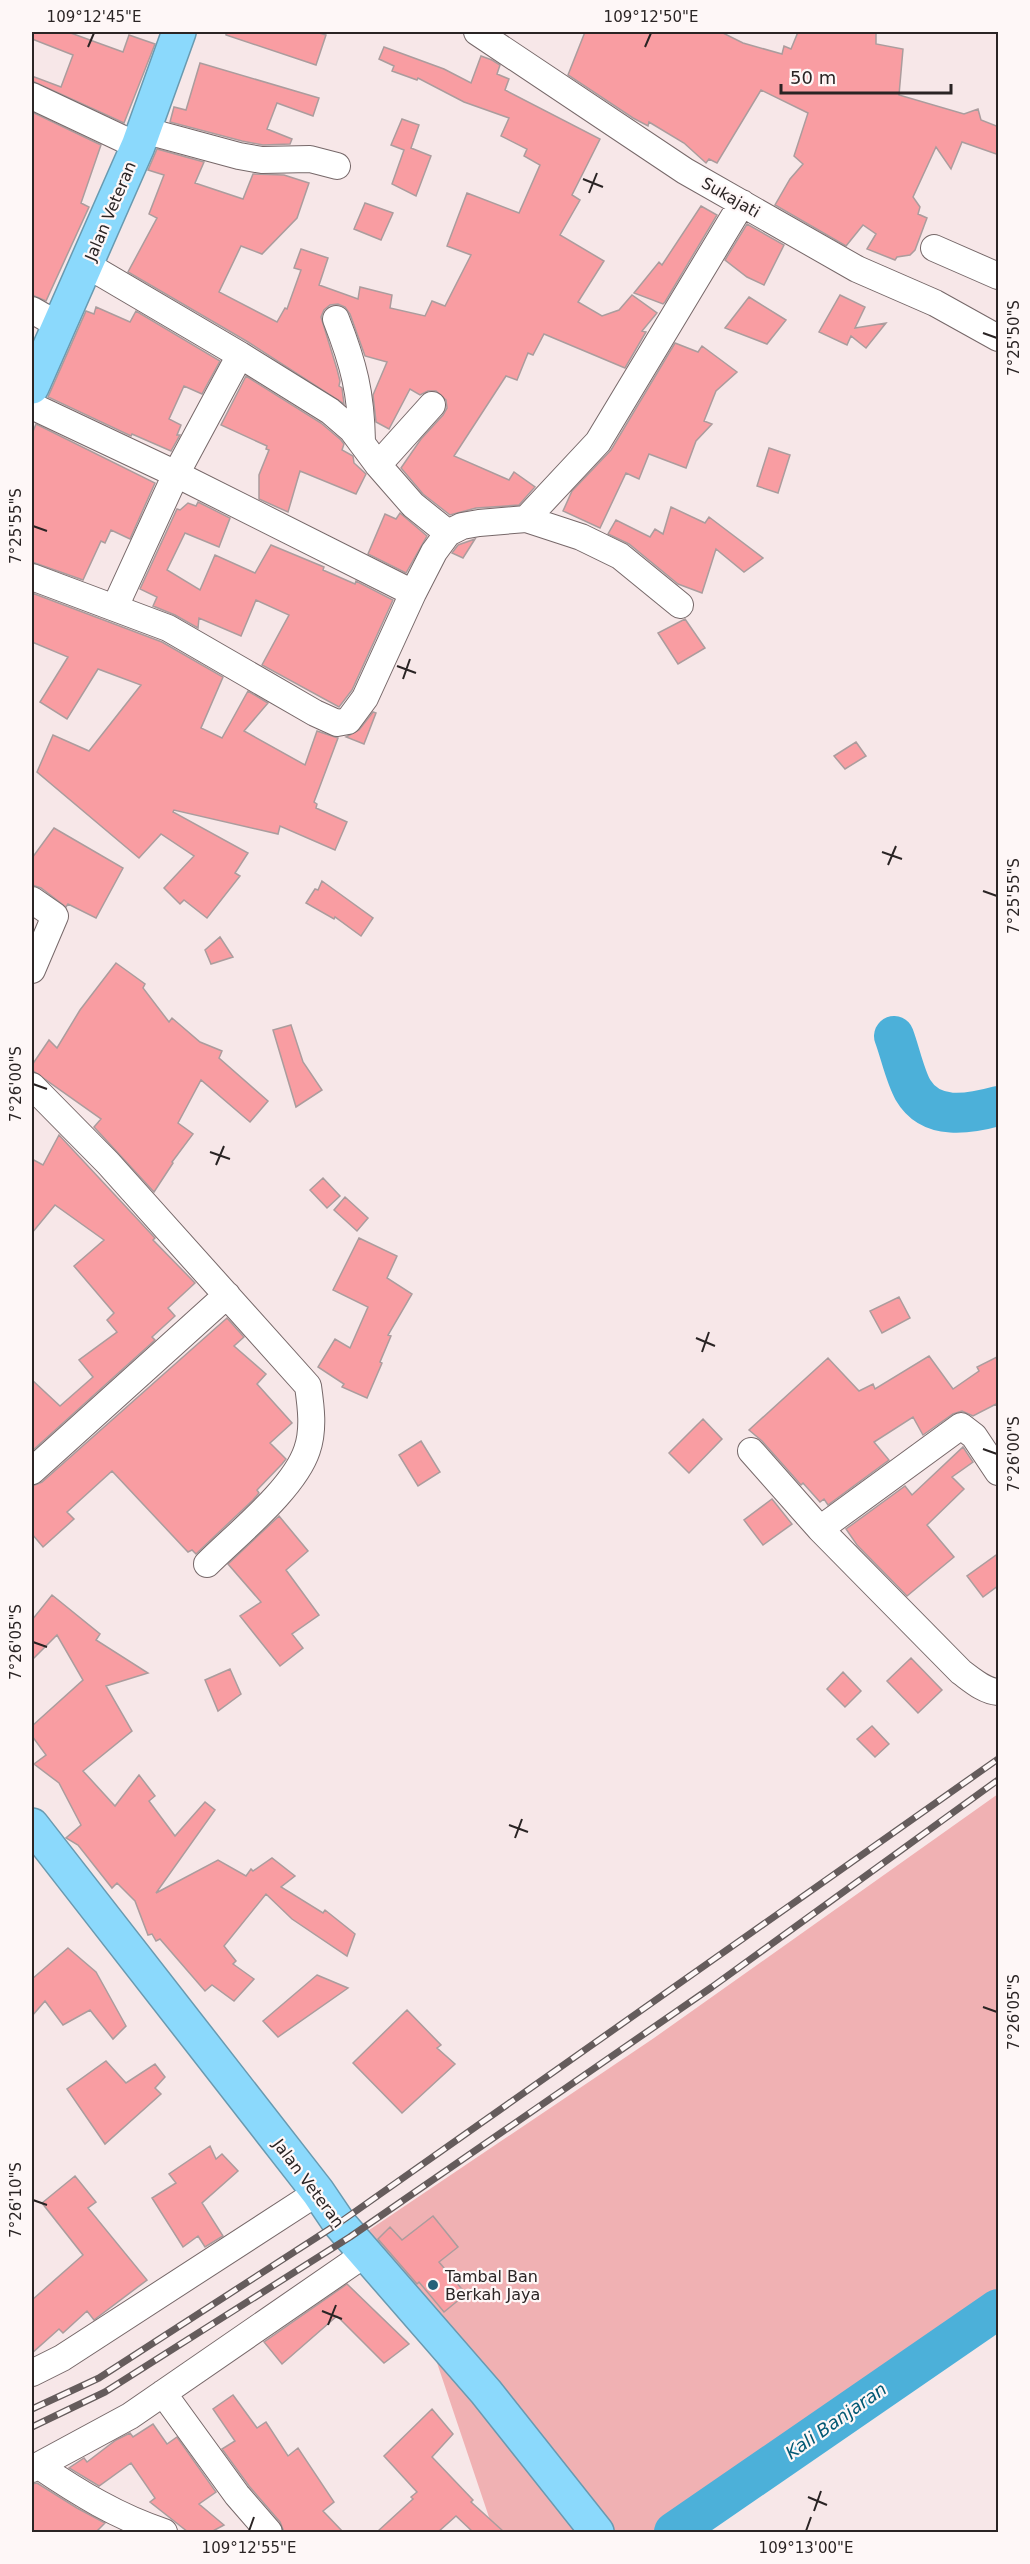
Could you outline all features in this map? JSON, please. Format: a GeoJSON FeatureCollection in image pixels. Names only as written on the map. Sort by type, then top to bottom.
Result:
{"type":"FeatureCollection","features":[{"type":"Feature","properties":{"kind":"highway","name":"Jalan Veteran"},"geometry":{"type":"LineString","coordinates":[[32,387],[141,138],[179,32]]}},
{"type":"Feature","properties":{"kind":"highway","name":"Jalan Veteran"},"geometry":{"type":"LineString","coordinates":[[32,1825],[318,2192],[339,2223],[486,2392],[542,2466],[597,2532]]}},
{"type":"Feature","properties":{"kind":"street","name":"Sukajati"},"geometry":{"type":"LineString","coordinates":[[477,32],[685,171],[857,268],[935,303],[999,338]]}},
{"type":"Feature","properties":{"kind":"street"},"geometry":{"type":"LineString","coordinates":[[32,96],[141,138],[262,160],[310,159],[337,166]]}},
{"type":"Feature","properties":{"kind":"street"},"geometry":{"type":"LineString","coordinates":[[526,519],[598,442],[742,203]]}},
{"type":"Feature","properties":{"kind":"street"},"geometry":{"type":"LineString","coordinates":[[934,248],[999,276]]}},
{"type":"Feature","properties":{"kind":"street"},"geometry":{"type":"LineString","coordinates":[[87,265],[330,411],[362,441],[378,465],[413,505],[448,533]]}},
{"type":"Feature","properties":{"kind":"street"},"geometry":{"type":"LineString","coordinates":[[32,310],[60,326]]}},
{"type":"Feature","properties":{"kind":"street"},"geometry":{"type":"LineString","coordinates":[[336,320],[351,358],[362,404],[362,441]]}},
{"type":"Feature","properties":{"kind":"street"},"geometry":{"type":"LineString","coordinates":[[114,607],[176,474],[240,355]]}},
{"type":"Feature","properties":{"kind":"street"},"geometry":{"type":"LineString","coordinates":[[378,465],[432,405]]}},
{"type":"Feature","properties":{"kind":"street"},"geometry":{"type":"LineString","coordinates":[[32,406],[176,474],[413,593]]}},
{"type":"Feature","properties":{"kind":"street"},"geometry":{"type":"LineString","coordinates":[[32,577],[76,596],[114,607],[168,628],[315,713],[337,723],[348,721],[364,698],[434,552],[448,533],[462,526],[479,522],[526,519],[581,537],[620,556],[680,605]]}},
{"type":"Feature","properties":{"kind":"street"},"geometry":{"type":"LineString","coordinates":[[32,900],[54,916],[32,970]]}},
{"type":"Feature","properties":{"kind":"street"},"geometry":{"type":"LineString","coordinates":[[32,1086],[108,1163],[308,1386],[311,1428],[308,1449],[301,1464],[282,1491],[207,1564]]}},
{"type":"Feature","properties":{"kind":"street"},"geometry":{"type":"LineString","coordinates":[[32,1471],[227,1295]]}},
{"type":"Feature","properties":{"kind":"street"},"geometry":{"type":"LineString","coordinates":[[820,1529],[962,1426],[974,1436],[999,1472]]}},
{"type":"Feature","properties":{"kind":"street"},"geometry":{"type":"LineString","coordinates":[[751,1451],[820,1529],[961,1672],[980,1686],[999,1692]]}},
{"type":"Feature","properties":{"kind":"street"},"geometry":{"type":"LineString","coordinates":[[32,2373],[62,2358],[318,2192]]}},
{"type":"Feature","properties":{"kind":"street"},"geometry":{"type":"LineString","coordinates":[[35,2468],[130,2416],[365,2254]]}},
{"type":"Feature","properties":{"kind":"street"},"geometry":{"type":"LineString","coordinates":[[163,2393],[237,2495],[268,2532]]}},
{"type":"Feature","properties":{"kind":"street"},"geometry":{"type":"LineString","coordinates":[[35,2468],[121,2517],[164,2532]]}},
{"type":"Feature","properties":{"kind":"shaded area"},"geometry":{"type":"Polygon","coordinates":[[[998,1794],[998,2309],[674,2532],[494,2532],[432,2348],[341,2249],[654,2038],[998,1794]]]}},
{"type":"Feature","properties":{"kind":"building"},"geometry":{"type":"Polygon","coordinates":[[[32,32],[68,32],[123,52],[129,35],[155,44],[124,123],[32,81],[32,76],[61,87],[73,55],[32,39],[32,32]]]}},
{"type":"Feature","properties":{"kind":"building"},"geometry":{"type":"Polygon","coordinates":[[[226,32],[316,32],[326,35],[316,65],[226,35],[226,32]]]}},
{"type":"Feature","properties":{"kind":"building"},"geometry":{"type":"Polygon","coordinates":[[[585,32],[721,32],[743,43],[782,54],[784,46],[791,49],[798,32],[876,32],[876,44],[903,49],[899,95],[964,114],[978,109],[981,120],[999,127],[999,155],[962,142],[951,169],[936,147],[913,197],[920,207],[918,214],[927,218],[915,250],[910,255],[897,257],[895,260],[867,249],[876,234],[863,225],[846,246],[775,205],[790,179],[803,164],[794,156],[808,113],[761,90],[717,163],[709,159],[706,163],[684,143],[649,122],[648,126],[633,118],[568,75],[585,32]]]}},
{"type":"Feature","properties":{"kind":"building"},"geometry":{"type":"Polygon","coordinates":[[[384,47],[444,69],[471,83],[481,56],[492,60],[500,65],[497,74],[509,79],[505,90],[600,139],[572,195],[580,200],[560,235],[604,261],[578,302],[602,316],[619,310],[632,295],[657,313],[642,331],[646,332],[625,368],[544,334],[533,355],[528,353],[517,380],[506,376],[454,456],[509,480],[514,472],[535,487],[519,505],[476,508],[450,515],[423,494],[401,468],[421,439],[443,415],[447,408],[446,400],[436,391],[428,391],[420,395],[410,389],[389,429],[376,422],[373,395],[387,362],[365,356],[350,314],[345,307],[338,304],[330,305],[321,317],[337,369],[344,404],[248,342],[128,272],[157,218],[149,214],[164,175],[148,170],[157,149],[204,162],[195,183],[243,199],[253,174],[284,175],[309,183],[297,218],[262,254],[241,246],[219,292],[277,322],[285,308],[287,309],[301,270],[294,268],[301,249],[328,258],[319,285],[358,299],[360,287],[392,295],[390,308],[425,316],[432,301],[445,306],[471,255],[447,246],[467,193],[519,213],[540,165],[524,156],[527,149],[501,136],[509,118],[464,102],[418,78],[417,80],[392,71],[394,66],[379,59],[384,47]]]}},
{"type":"Feature","properties":{"kind":"building"},"geometry":{"type":"Polygon","coordinates":[[[200,63],[319,98],[313,116],[277,103],[267,129],[292,139],[290,144],[263,145],[170,122],[174,107],[186,110],[200,63]]]}},
{"type":"Feature","properties":{"kind":"building"},"geometry":{"type":"Polygon","coordinates":[[[32,112],[101,145],[81,203],[89,207],[46,301],[32,295],[32,112]]]}},
{"type":"Feature","properties":{"kind":"building"},"geometry":{"type":"Polygon","coordinates":[[[402,119],[419,125],[411,148],[431,156],[416,196],[392,184],[404,150],[391,145],[402,119]]]}},
{"type":"Feature","properties":{"kind":"building"},"geometry":{"type":"Polygon","coordinates":[[[365,203],[393,213],[381,240],[354,229],[365,203]]]}},
{"type":"Feature","properties":{"kind":"building"},"geometry":{"type":"Polygon","coordinates":[[[701,206],[717,215],[665,302],[663,304],[634,293],[659,262],[662,265],[701,206]]]}},
{"type":"Feature","properties":{"kind":"building"},"geometry":{"type":"Polygon","coordinates":[[[747,224],[784,245],[764,285],[747,277],[725,260],[747,224]]]}},
{"type":"Feature","properties":{"kind":"building"},"geometry":{"type":"Polygon","coordinates":[[[840,295],[865,307],[855,328],[886,323],[866,348],[851,336],[847,345],[819,332],[840,295]]]}},
{"type":"Feature","properties":{"kind":"building"},"geometry":{"type":"Polygon","coordinates":[[[749,297],[786,320],[767,344],[725,328],[749,297]]]}},
{"type":"Feature","properties":{"kind":"building"},"geometry":{"type":"Polygon","coordinates":[[[96,307],[130,322],[136,311],[220,361],[202,394],[184,386],[169,419],[181,425],[177,435],[180,435],[171,451],[132,434],[131,436],[48,397],[86,311],[94,314],[96,307]]]}},
{"type":"Feature","properties":{"kind":"building"},"geometry":{"type":"Polygon","coordinates":[[[675,343],[698,352],[702,346],[737,372],[716,391],[704,421],[712,424],[696,441],[686,468],[649,454],[639,479],[626,473],[600,528],[563,511],[572,491],[611,450],[675,343]]]}},
{"type":"Feature","properties":{"kind":"building"},"geometry":{"type":"Polygon","coordinates":[[[246,376],[321,423],[341,440],[344,444],[342,450],[353,456],[354,463],[366,474],[356,494],[300,471],[288,512],[259,499],[259,475],[269,450],[266,449],[267,446],[221,425],[246,376]]]}},
{"type":"Feature","properties":{"kind":"building"},"geometry":{"type":"Polygon","coordinates":[[[36,424],[155,483],[130,539],[111,530],[105,543],[101,541],[83,580],[32,562],[32,434],[36,424]]]}},
{"type":"Feature","properties":{"kind":"building"},"geometry":{"type":"Polygon","coordinates":[[[769,448],[790,455],[778,493],[757,486],[769,448]]]}},
{"type":"Feature","properties":{"kind":"building"},"geometry":{"type":"Polygon","coordinates":[[[198,502],[230,518],[219,547],[185,533],[167,570],[200,590],[215,555],[255,573],[271,545],[324,567],[323,570],[355,584],[356,581],[393,600],[352,690],[339,707],[262,665],[289,615],[256,600],[241,636],[199,618],[198,628],[153,606],[157,597],[140,589],[177,509],[180,510],[188,503],[196,506],[198,502]]]}},
{"type":"Feature","properties":{"kind":"building"},"geometry":{"type":"Polygon","coordinates":[[[671,507],[705,523],[709,517],[763,558],[744,572],[716,549],[702,593],[678,584],[629,544],[608,534],[616,520],[650,537],[655,529],[663,534],[671,507]]]}},
{"type":"Feature","properties":{"kind":"building"},"geometry":{"type":"Polygon","coordinates":[[[400,513],[427,536],[406,573],[368,554],[385,514],[396,519],[400,513]]]}},
{"type":"Feature","properties":{"kind":"building"},"geometry":{"type":"Polygon","coordinates":[[[475,539],[463,558],[452,553],[458,545],[475,539]]]}},
{"type":"Feature","properties":{"kind":"building"},"geometry":{"type":"Polygon","coordinates":[[[32,593],[162,642],[223,677],[201,728],[222,738],[248,691],[268,703],[244,731],[305,765],[317,731],[338,738],[314,802],[317,804],[316,808],[347,822],[335,850],[280,826],[278,834],[174,810],[173,812],[248,853],[235,873],[240,876],[207,918],[184,900],[180,904],[164,888],[194,856],[161,834],[139,858],[37,772],[53,735],[89,751],[141,685],[98,669],[67,719],[40,702],[68,657],[32,642],[32,593]]]}},
{"type":"Feature","properties":{"kind":"building"},"geometry":{"type":"Polygon","coordinates":[[[685,619],[705,648],[678,664],[658,633],[685,619]]]}},
{"type":"Feature","properties":{"kind":"building"},"geometry":{"type":"Polygon","coordinates":[[[373,712],[376,713],[364,744],[346,737],[359,730],[373,712]]]}},
{"type":"Feature","properties":{"kind":"building"},"geometry":{"type":"Polygon","coordinates":[[[856,742],[866,756],[845,769],[834,756],[856,742]]]}},
{"type":"Feature","properties":{"kind":"building"},"geometry":{"type":"Polygon","coordinates":[[[54,828],[123,868],[96,918],[68,904],[66,907],[41,888],[32,885],[32,858],[54,828]]]}},
{"type":"Feature","properties":{"kind":"building"},"geometry":{"type":"Polygon","coordinates":[[[322,881],[373,918],[361,936],[335,917],[334,919],[306,903],[315,889],[318,890],[322,881]]]}},
{"type":"Feature","properties":{"kind":"building"},"geometry":{"type":"Polygon","coordinates":[[[220,937],[233,957],[211,964],[205,950],[220,937]]]}},
{"type":"Feature","properties":{"kind":"building"},"geometry":{"type":"Polygon","coordinates":[[[116,963],[145,984],[143,988],[169,1022],[172,1018],[200,1042],[222,1051],[219,1058],[268,1101],[250,1122],[201,1080],[178,1123],[193,1134],[172,1162],[154,1192],[94,1127],[101,1119],[32,1070],[32,1065],[49,1040],[57,1048],[80,1010],[116,963]]]}},
{"type":"Feature","properties":{"kind":"building"},"geometry":{"type":"Polygon","coordinates":[[[291,1025],[303,1062],[322,1090],[296,1107],[273,1030],[291,1025]]]}},
{"type":"Feature","properties":{"kind":"building"},"geometry":{"type":"Polygon","coordinates":[[[59,1135],[155,1238],[153,1240],[195,1283],[168,1308],[175,1316],[152,1337],[155,1340],[32,1451],[32,1380],[60,1406],[93,1377],[79,1360],[117,1332],[107,1320],[114,1313],[74,1266],[104,1240],[55,1205],[32,1233],[32,1159],[43,1165],[59,1135]]]}},
{"type":"Feature","properties":{"kind":"building"},"geometry":{"type":"Polygon","coordinates":[[[323,1178],[340,1196],[327,1208],[310,1190],[323,1178]]]}},
{"type":"Feature","properties":{"kind":"building"},"geometry":{"type":"Polygon","coordinates":[[[345,1197],[368,1218],[357,1231],[334,1210],[345,1197]]]}},
{"type":"Feature","properties":{"kind":"building"},"geometry":{"type":"Polygon","coordinates":[[[359,1238],[397,1256],[387,1278],[412,1294],[388,1335],[391,1336],[367,1398],[342,1387],[344,1384],[318,1367],[335,1339],[350,1348],[368,1307],[333,1290],[359,1238]]]}},
{"type":"Feature","properties":{"kind":"building"},"geometry":{"type":"Polygon","coordinates":[[[899,1297],[910,1318],[882,1333],[870,1311],[899,1297]]]}},
{"type":"Feature","properties":{"kind":"building"},"geometry":{"type":"Polygon","coordinates":[[[227,1318],[244,1337],[234,1346],[266,1374],[257,1384],[292,1423],[270,1443],[286,1459],[257,1490],[259,1493],[196,1554],[192,1550],[188,1552],[112,1471],[67,1512],[74,1519],[43,1547],[32,1534],[32,1486],[42,1482],[227,1318]]]}},
{"type":"Feature","properties":{"kind":"building"},"geometry":{"type":"Polygon","coordinates":[[[929,1356],[953,1389],[979,1371],[977,1367],[999,1356],[999,1409],[996,1404],[973,1416],[962,1411],[953,1414],[923,1435],[913,1417],[874,1442],[889,1460],[828,1505],[824,1499],[820,1502],[803,1483],[801,1485],[762,1441],[749,1430],[828,1358],[859,1391],[873,1384],[875,1389],[929,1356]]]}},
{"type":"Feature","properties":{"kind":"building"},"geometry":{"type":"Polygon","coordinates":[[[703,1419],[722,1439],[689,1473],[669,1453],[703,1419]]]}},
{"type":"Feature","properties":{"kind":"building"},"geometry":{"type":"Polygon","coordinates":[[[421,1441],[440,1472],[418,1486],[399,1455],[421,1441]]]}},
{"type":"Feature","properties":{"kind":"building"},"geometry":{"type":"Polygon","coordinates":[[[963,1447],[973,1462],[952,1477],[964,1489],[927,1525],[954,1557],[907,1596],[857,1545],[846,1529],[905,1486],[912,1495],[963,1447]]]}},
{"type":"Feature","properties":{"kind":"building"},"geometry":{"type":"Polygon","coordinates":[[[772,1499],[792,1524],[763,1545],[744,1520],[772,1499]]]}},
{"type":"Feature","properties":{"kind":"building"},"geometry":{"type":"Polygon","coordinates":[[[279,1516],[308,1551],[286,1570],[319,1615],[292,1634],[303,1648],[280,1666],[240,1616],[261,1602],[228,1564],[279,1516]]]}},
{"type":"Feature","properties":{"kind":"building"},"geometry":{"type":"Polygon","coordinates":[[[999,1553],[999,1585],[983,1597],[967,1576],[999,1553]]]}},
{"type":"Feature","properties":{"kind":"building"},"geometry":{"type":"Polygon","coordinates":[[[52,1595],[100,1634],[96,1640],[148,1673],[106,1686],[132,1731],[83,1771],[115,1806],[139,1775],[155,1796],[149,1801],[175,1836],[205,1802],[215,1810],[156,1893],[218,1860],[246,1876],[251,1869],[253,1871],[272,1858],[295,1876],[281,1887],[323,1913],[325,1910],[355,1934],[347,1956],[292,1919],[266,1894],[224,1946],[236,1961],[233,1964],[254,1979],[234,2001],[212,1985],[205,1991],[160,1939],[156,1941],[152,1934],[148,1935],[135,1901],[117,1883],[112,1888],[78,1845],[66,1838],[81,1825],[59,1783],[34,1764],[46,1755],[32,1736],[32,1726],[83,1680],[57,1635],[32,1660],[32,1620],[52,1595]]]}},
{"type":"Feature","properties":{"kind":"building"},"geometry":{"type":"Polygon","coordinates":[[[911,1658],[942,1690],[918,1713],[887,1681],[911,1658]]]}},
{"type":"Feature","properties":{"kind":"building"},"geometry":{"type":"Polygon","coordinates":[[[230,1669],[241,1694],[218,1711],[205,1680],[230,1669]]]}},
{"type":"Feature","properties":{"kind":"building"},"geometry":{"type":"Polygon","coordinates":[[[843,1672],[861,1691],[845,1707],[827,1689],[843,1672]]]}},
{"type":"Feature","properties":{"kind":"building"},"geometry":{"type":"Polygon","coordinates":[[[872,1726],[889,1744],[875,1757],[857,1739],[872,1726]]]}},
{"type":"Feature","properties":{"kind":"building"},"geometry":{"type":"Polygon","coordinates":[[[68,1948],[96,1972],[126,2026],[113,2039],[90,2010],[63,2025],[45,2001],[32,2016],[32,1979],[68,1948]]]}},
{"type":"Feature","properties":{"kind":"building"},"geometry":{"type":"Polygon","coordinates":[[[317,1975],[348,1988],[278,2037],[263,2021],[317,1975]]]}},
{"type":"Feature","properties":{"kind":"building"},"geometry":{"type":"Polygon","coordinates":[[[407,2010],[441,2045],[437,2048],[455,2064],[402,2113],[353,2063],[407,2010]]]}},
{"type":"Feature","properties":{"kind":"building"},"geometry":{"type":"Polygon","coordinates":[[[106,2061],[126,2083],[155,2064],[165,2077],[155,2088],[161,2094],[105,2144],[67,2089],[106,2061]]]}},
{"type":"Feature","properties":{"kind":"building"},"geometry":{"type":"Polygon","coordinates":[[[210,2146],[216,2159],[222,2154],[238,2171],[202,2203],[223,2236],[205,2247],[198,2236],[183,2247],[152,2198],[176,2183],[169,2174],[210,2146]]]}},
{"type":"Feature","properties":{"kind":"building"},"geometry":{"type":"Polygon","coordinates":[[[75,2176],[96,2202],[88,2208],[147,2280],[94,2320],[87,2311],[63,2333],[59,2329],[32,2353],[32,2300],[83,2255],[42,2203],[75,2176]]]}},
{"type":"Feature","properties":{"kind":"building"},"geometry":{"type":"Polygon","coordinates":[[[433,2216],[458,2247],[439,2262],[466,2294],[444,2312],[378,2239],[390,2227],[402,2240],[433,2216]]]}},
{"type":"Feature","properties":{"kind":"building"},"geometry":{"type":"Polygon","coordinates":[[[347,2284],[409,2344],[384,2363],[337,2316],[282,2364],[264,2342],[347,2284]]]}},
{"type":"Feature","properties":{"kind":"building"},"geometry":{"type":"Polygon","coordinates":[[[233,2395],[257,2428],[266,2422],[288,2456],[298,2448],[334,2502],[323,2511],[343,2532],[284,2532],[280,2522],[249,2486],[222,2449],[235,2441],[213,2409],[233,2395]]]}},
{"type":"Feature","properties":{"kind":"building"},"geometry":{"type":"Polygon","coordinates":[[[432,2409],[453,2434],[432,2457],[473,2500],[471,2502],[504,2532],[473,2532],[456,2516],[438,2532],[377,2532],[413,2499],[411,2497],[417,2492],[384,2456],[432,2409]]]}},
{"type":"Feature","properties":{"kind":"building"},"geometry":{"type":"Polygon","coordinates":[[[153,2424],[167,2444],[177,2437],[216,2492],[199,2504],[224,2525],[211,2532],[188,2532],[150,2502],[155,2498],[131,2463],[99,2486],[69,2468],[84,2458],[87,2462],[116,2440],[130,2433],[133,2437],[153,2424]]]}},
{"type":"Feature","properties":{"kind":"building"},"geometry":{"type":"Polygon","coordinates":[[[37,2483],[105,2523],[96,2532],[32,2532],[32,2484],[37,2483]]]}},
{"type":"Feature","properties":{"kind":"waterway"},"geometry":{"type":"LineString","coordinates":[[894,1036],[913,1090],[930,1107],[940,1111],[963,1113],[998,1106]]}},
{"type":"Feature","properties":{"kind":"waterway","name":"Kali Banjaran"},"geometry":{"type":"LineString","coordinates":[[674,2532],[998,2309]]}},
{"type":"Feature","properties":{"kind":"railway"},"geometry":{"type":"LineString","coordinates":[[32,2409],[99,2378],[339,2223],[998,1759]]}},
{"type":"Feature","properties":{"kind":"railway"},"geometry":{"type":"LineString","coordinates":[[32,2427],[105,2392],[350,2237],[712,1987],[998,1780]]}},
{"type":"Feature","properties":{"kind":"place","name":"Tambal Ban Berkah Jaya"},"geometry":{"type":"Point","coordinates":[433,2285]}}]}
